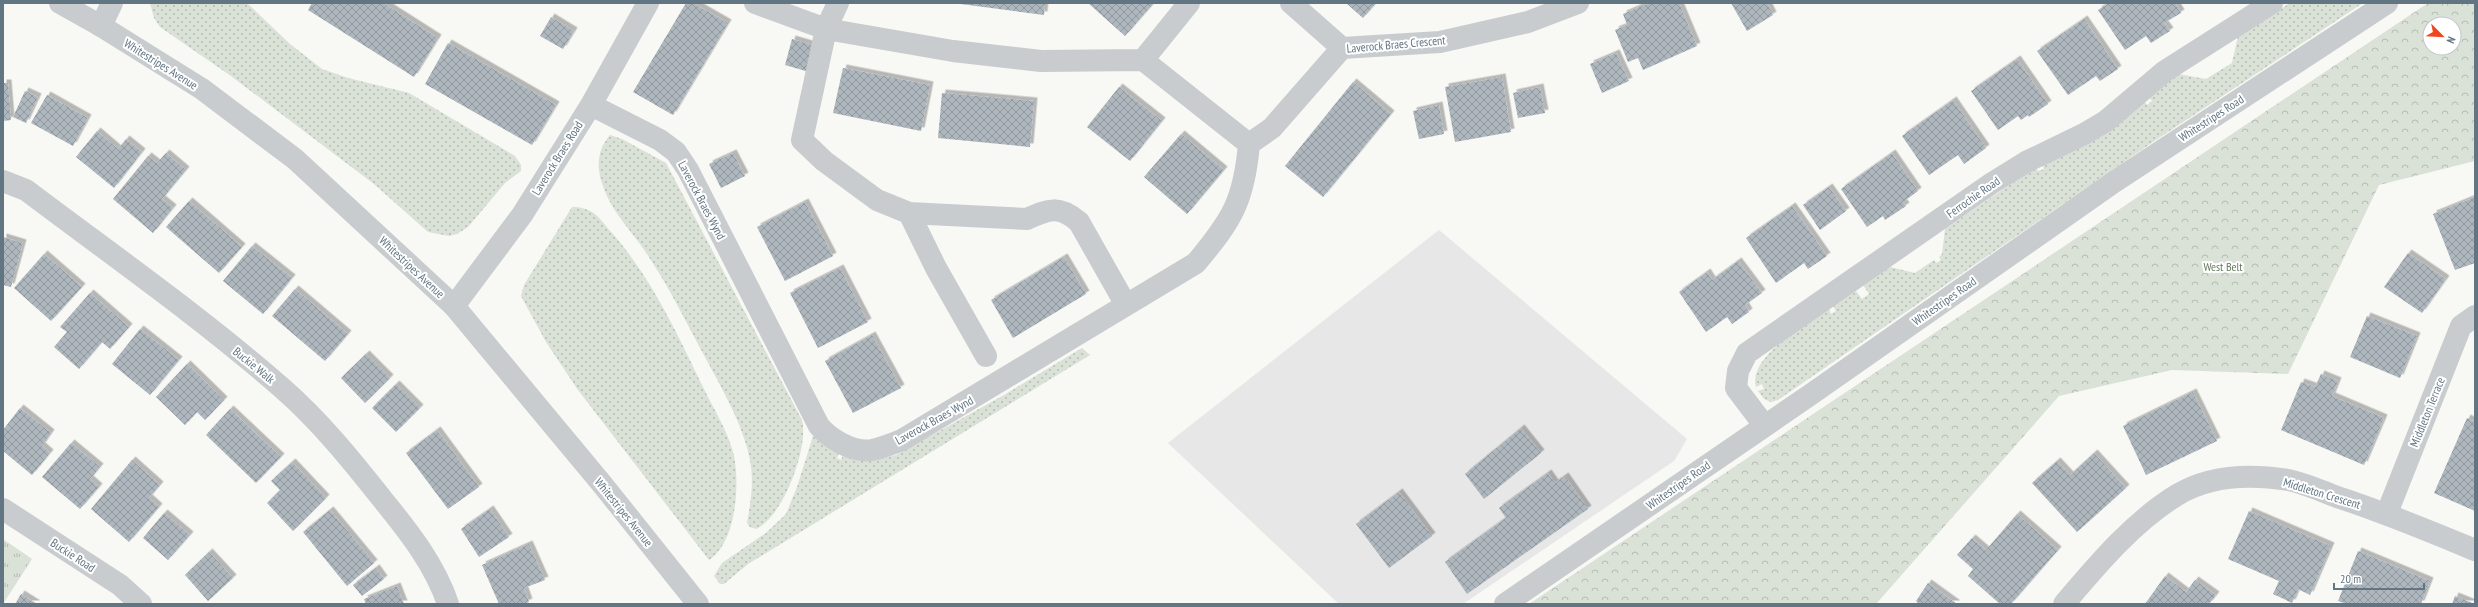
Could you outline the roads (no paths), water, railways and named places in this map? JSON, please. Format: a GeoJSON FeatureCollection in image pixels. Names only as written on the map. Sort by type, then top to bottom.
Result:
{"type":"FeatureCollection","features":[{"type":"Feature","properties":{"kind":"street","name":"Whitestripes Avenue"},"geometry":{"type":"LineString","coordinates":[[60,3],[101,26],[202,90],[295,159],[454,306],[602,484],[698,604]]}},
{"type":"Feature","properties":{"kind":"street"},"geometry":{"type":"LineString","coordinates":[[101,26],[112,3]]}},
{"type":"Feature","properties":{"kind":"street","name":"Laverock Braes Road"},"geometry":{"type":"LineString","coordinates":[[454,306],[522,215],[591,105],[648,3]]}},
{"type":"Feature","properties":{"kind":"street"},"geometry":{"type":"LineString","coordinates":[[755,3],[826,29],[953,51],[1034,60],[1142,60],[1249,144]]}},
{"type":"Feature","properties":{"kind":"street"},"geometry":{"type":"LineString","coordinates":[[838,3],[826,29],[802,140],[824,161],[877,200],[909,213],[1027,220],[1042,212],[1058,209],[1069,214],[1079,222],[1126,306]]}},
{"type":"Feature","properties":{"kind":"street"},"geometry":{"type":"LineString","coordinates":[[1142,60],[1189,3]]}},
{"type":"Feature","properties":{"kind":"street"},"geometry":{"type":"LineString","coordinates":[[1292,3],[1342,48]]}},
{"type":"Feature","properties":{"kind":"street","name":"Laverock Braes Crescent"},"geometry":{"type":"LineString","coordinates":[[1249,144],[1272,128],[1342,48],[1440,42],[1528,22],[1578,3]]}},
{"type":"Feature","properties":{"kind":"street","name":"Ferrochie Road"},"geometry":{"type":"LineString","coordinates":[[1764,425],[1736,388],[1738,371],[1748,353],[1992,183],[2026,162],[2084,134],[2106,121],[2165,71],[2272,3]]}},
{"type":"Feature","properties":{"kind":"street","name":"Whitestripes Road"},"geometry":{"type":"LineString","coordinates":[[1504,604],[2114,182],[2387,3]]}},
{"type":"Feature","properties":{"kind":"street","name":"Laverock Braes Wynd"},"geometry":{"type":"LineString","coordinates":[[591,105],[660,140],[676,152],[688,170],[819,426],[826,434],[849,446],[870,450],[902,440],[1196,263],[1224,229],[1241,195],[1246,176],[1249,144]]}},
{"type":"Feature","properties":{"kind":"street","name":"Buckie Walk"},"geometry":{"type":"LineString","coordinates":[[3,182],[26,190],[214,333],[283,389],[345,452],[406,528],[440,580],[448,604]]}},
{"type":"Feature","properties":{"kind":"street"},"geometry":{"type":"LineString","coordinates":[[909,213],[936,268],[986,356]]}},
{"type":"Feature","properties":{"kind":"street","name":"Middleton Terrace"},"geometry":{"type":"LineString","coordinates":[[2387,513],[2461,326],[2475,316]]}},
{"type":"Feature","properties":{"kind":"street","name":"Middleton Crescent"},"geometry":{"type":"LineString","coordinates":[[2064,604],[2092,571],[2149,514],[2178,494],[2209,481],[2233,476],[2289,480],[2387,513],[2475,550]]}},
{"type":"Feature","properties":{"kind":"street","name":"Buckie Road"},"geometry":{"type":"LineString","coordinates":[[3,509],[120,586],[141,604]]}},
{"type":"Feature","properties":{"kind":"park label","name":"West Belt"},"geometry":{"type":"Point","coordinates":[2223,266]}}]}
